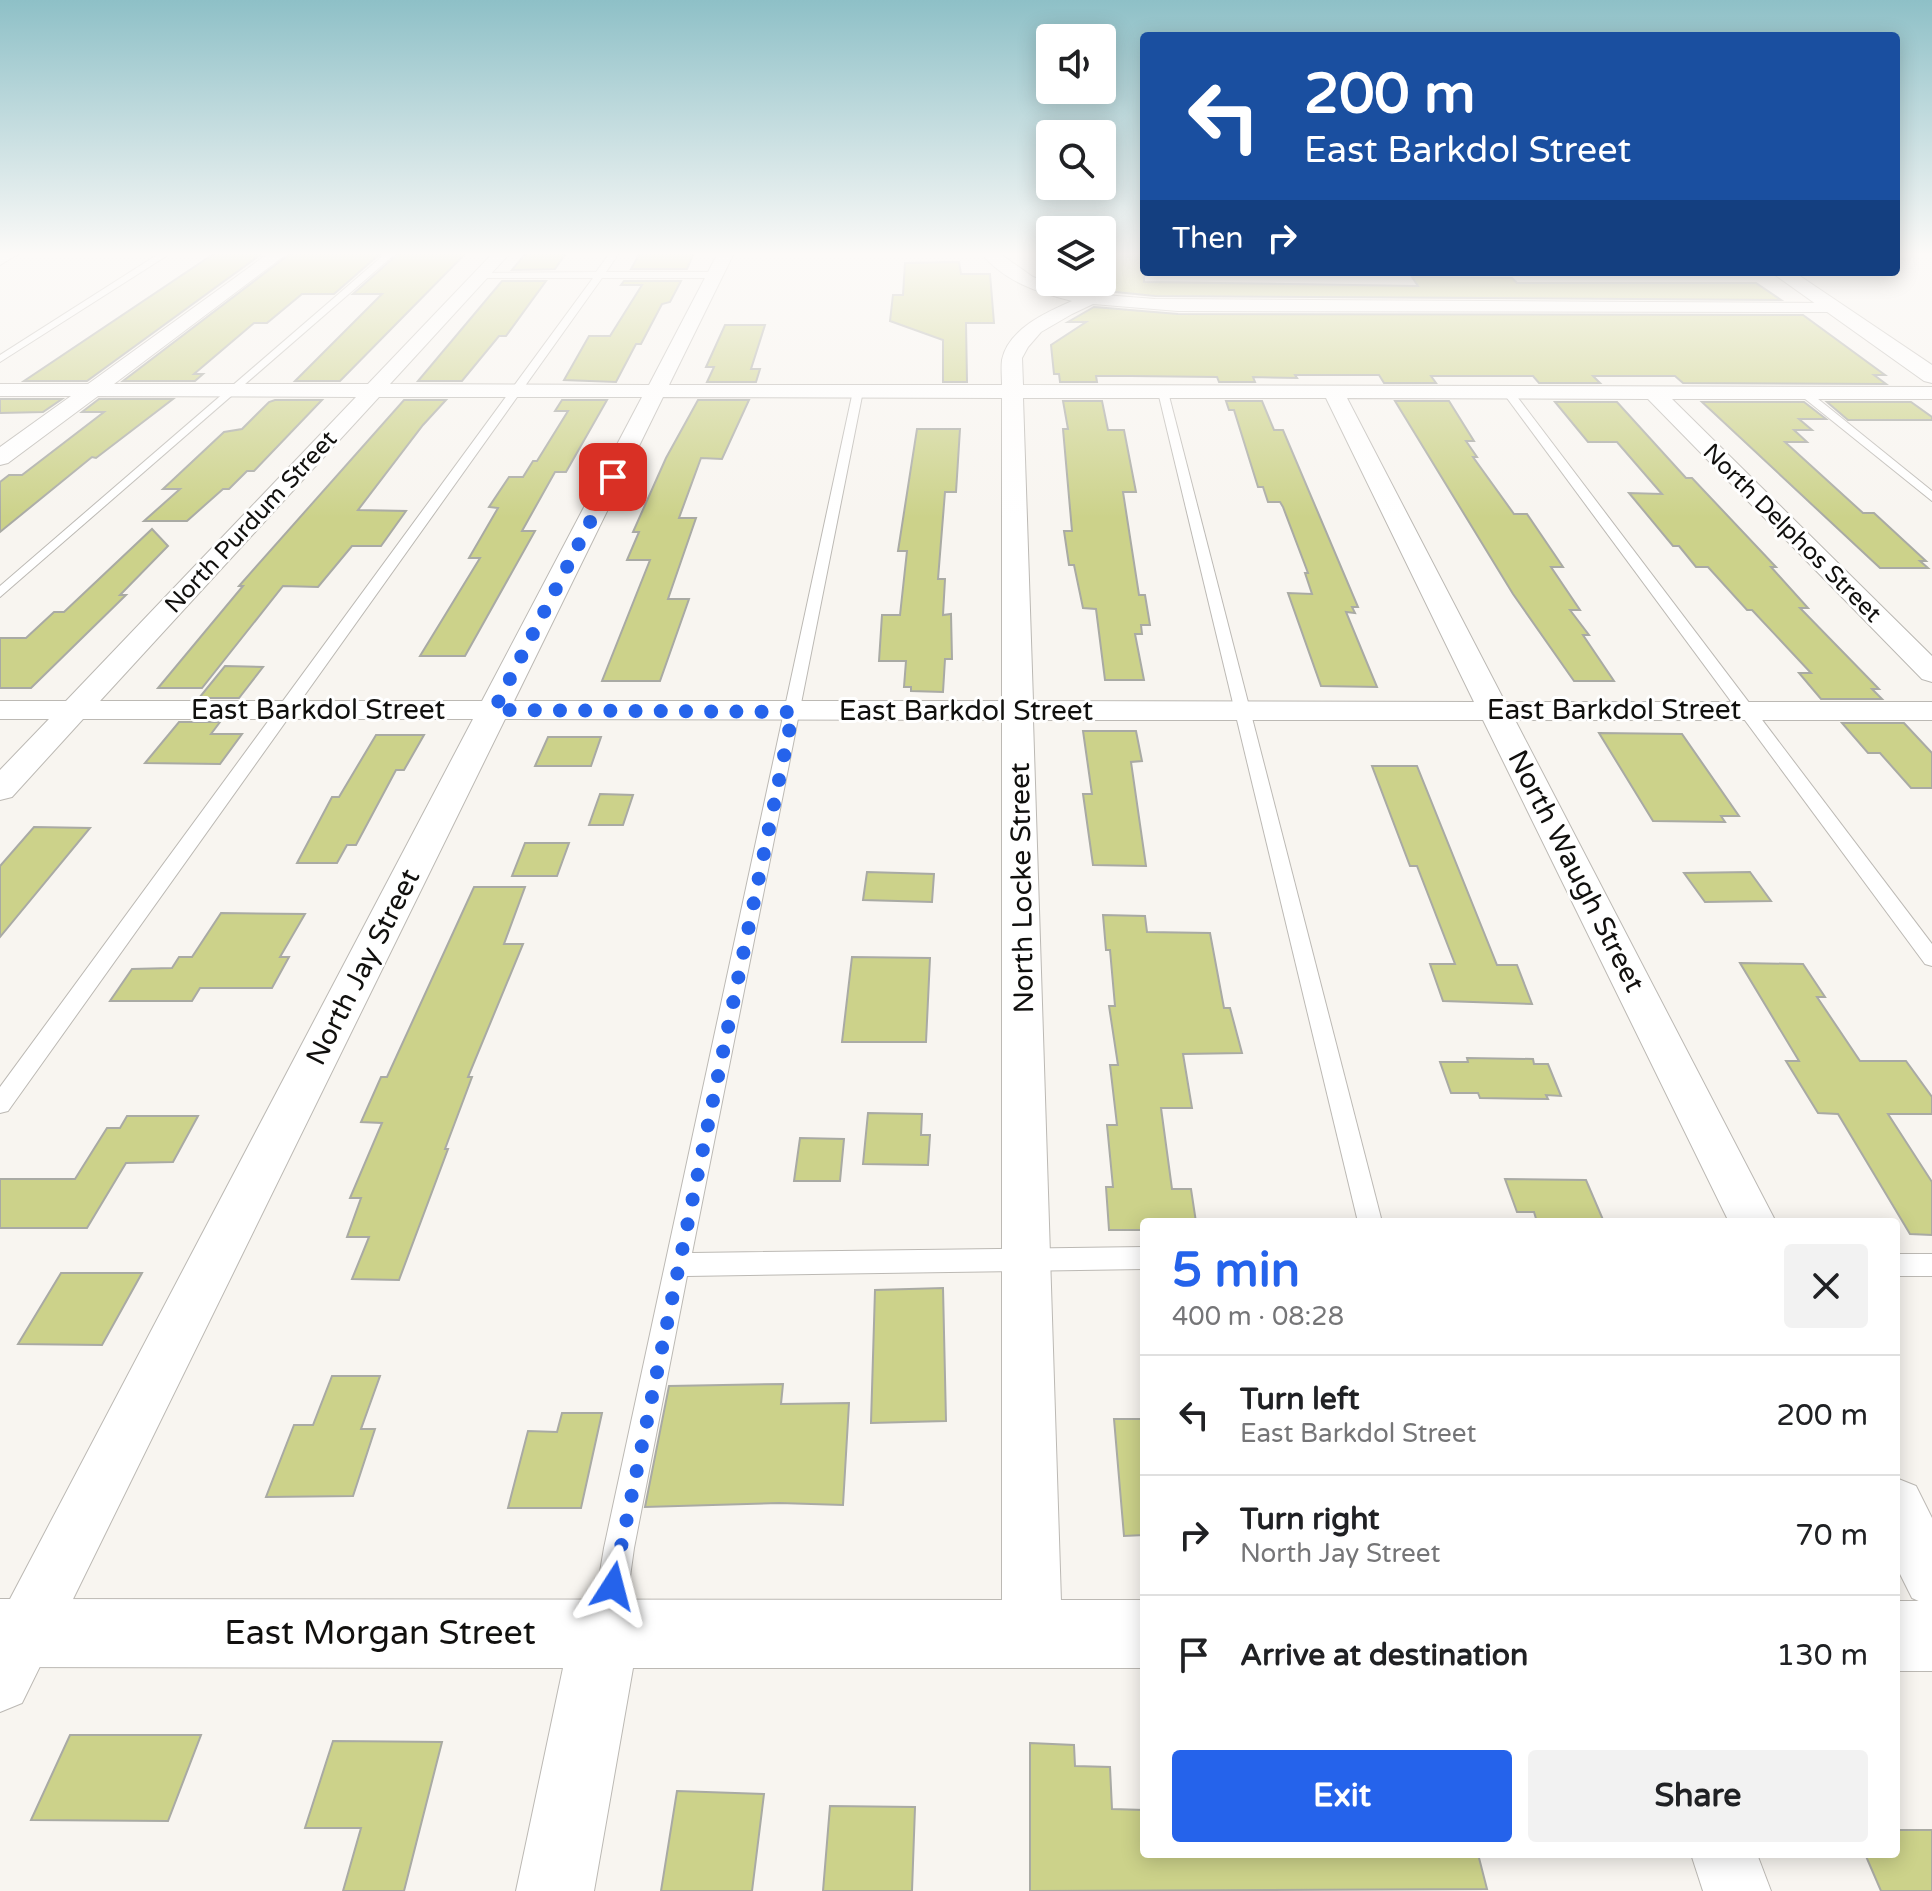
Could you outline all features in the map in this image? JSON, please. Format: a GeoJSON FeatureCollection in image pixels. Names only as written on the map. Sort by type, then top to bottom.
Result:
{"type":"FeatureCollection","features":[{"type":"Feature","properties":{"kind":"street"},"geometry":{"type":"LineString","coordinates":[[0,458],[160,341]]}},
{"type":"Feature","properties":{"kind":"street","name":"North Purdum Street"},"geometry":{"type":"LineString","coordinates":[[0,790],[421,341]]}},
{"type":"Feature","properties":{"kind":"street","name":"North Jay Street"},"geometry":{"type":"LineString","coordinates":[[8,1649],[681,341]]}},
{"type":"Feature","properties":{"kind":"street","name":"North Locke Street"},"geometry":{"type":"LineString","coordinates":[[1019,341],[1012,358],[1032,1633]]}},
{"type":"Feature","properties":{"kind":"street"},"geometry":{"type":"LineString","coordinates":[[1881,341],[1932,376]]}},
{"type":"Feature","properties":{"kind":"street"},"geometry":{"type":"LineString","coordinates":[[0,390],[1932,393]]}},
{"type":"Feature","properties":{"kind":"street","name":"North Waugh Street"},"geometry":{"type":"LineString","coordinates":[[1333,392],[1751,1218]]}},
{"type":"Feature","properties":{"kind":"street","name":"North Delphos Street"},"geometry":{"type":"LineString","coordinates":[[1653,392],[1932,673]]}},
{"type":"Feature","properties":{"kind":"street","name":"East Barkdol Street"},"geometry":{"type":"LineString","coordinates":[[0,710],[1932,711]]}},
{"type":"Feature","properties":{"kind":"street"},"geometry":{"type":"LineString","coordinates":[[1900,1514],[1932,1578]]}},
{"type":"Feature","properties":{"kind":"street"},"geometry":{"type":"LineString","coordinates":[[555,1891],[605,1634]]}},
{"type":"Feature","properties":{"kind":"street","name":"East Morgan Street"},"geometry":{"type":"LineString","coordinates":[[8,1649],[605,1634],[1140,1634]]}},
{"type":"Feature","properties":{"kind":"street"},"geometry":{"type":"LineString","coordinates":[[1900,1636],[1932,1636]]}},
{"type":"Feature","properties":{"kind":"street"},"geometry":{"type":"LineString","coordinates":[[1725,1858],[1737,1891]]}},
{"type":"Feature","properties":{"kind":"lane"},"geometry":{"type":"LineString","coordinates":[[0,359],[28,341]]}},
{"type":"Feature","properties":{"kind":"lane"},"geometry":{"type":"LineString","coordinates":[[0,593],[291,341]]}},
{"type":"Feature","properties":{"kind":"lane"},"geometry":{"type":"LineString","coordinates":[[0,1104],[552,341]]}},
{"type":"Feature","properties":{"kind":"lane"},"geometry":{"type":"LineString","coordinates":[[605,1634],[619,1548],[858,391]]}},
{"type":"Feature","properties":{"kind":"lane"},"geometry":{"type":"LineString","coordinates":[[1163,392],[1369,1218]]}},
{"type":"Feature","properties":{"kind":"lane"},"geometry":{"type":"LineString","coordinates":[[1508,392],[1932,959]]}},
{"type":"Feature","properties":{"kind":"lane"},"geometry":{"type":"LineString","coordinates":[[1803,392],[1932,497]]}},
{"type":"Feature","properties":{"kind":"lane"},"geometry":{"type":"LineString","coordinates":[[677,1265],[1140,1258]]}},
{"type":"Feature","properties":{"kind":"lane"},"geometry":{"type":"LineString","coordinates":[[1900,1265],[1932,1265]]}},
{"type":"Feature","properties":{"kind":"building"},"geometry":{"type":"Polygon","coordinates":[[[83,341],[142,341],[87,381],[24,381],[83,341]]]}},
{"type":"Feature","properties":{"kind":"building"},"geometry":{"type":"Polygon","coordinates":[[[175,341],[233,341],[194,374],[203,374],[195,381],[123,381],[175,341]]]}},
{"type":"Feature","properties":{"kind":"building"},"geometry":{"type":"Polygon","coordinates":[[[335,341],[379,341],[340,381],[295,381],[335,341]]]}},
{"type":"Feature","properties":{"kind":"building"},"geometry":{"type":"Polygon","coordinates":[[[451,341],[495,341],[462,381],[418,381],[451,341]]]}},
{"type":"Feature","properties":{"kind":"building"},"geometry":{"type":"Polygon","coordinates":[[[586,341],[642,341],[636,344],[616,382],[564,380],[586,341]]]}},
{"type":"Feature","properties":{"kind":"building"},"geometry":{"type":"Polygon","coordinates":[[[718,341],[760,341],[751,369],[760,369],[756,382],[707,382],[714,367],[706,367],[718,341]]]}},
{"type":"Feature","properties":{"kind":"building"},"geometry":{"type":"Polygon","coordinates":[[[943,341],[966,341],[967,382],[943,382],[943,341]]]}},
{"type":"Feature","properties":{"kind":"building"},"geometry":{"type":"Polygon","coordinates":[[[1057,341],[1839,341],[1885,375],[1874,375],[1886,384],[1683,383],[1675,376],[1593,376],[1600,383],[1539,383],[1533,376],[1431,376],[1436,383],[1384,383],[1379,375],[1253,377],[1255,382],[1219,382],[1217,377],[1096,376],[1097,382],[1060,382],[1059,374],[1054,374],[1051,345],[1057,341]]]}},
{"type":"Feature","properties":{"kind":"building"},"geometry":{"type":"Polygon","coordinates":[[[0,399],[62,399],[43,412],[0,413],[0,399]]]}},
{"type":"Feature","properties":{"kind":"building"},"geometry":{"type":"Polygon","coordinates":[[[99,399],[173,399],[96,458],[92,457],[0,532],[0,482],[9,475],[22,475],[104,412],[82,412],[99,399]]]}},
{"type":"Feature","properties":{"kind":"building"},"geometry":{"type":"Polygon","coordinates":[[[322,400],[254,471],[247,471],[187,521],[144,521],[180,489],[163,489],[224,432],[242,429],[269,402],[322,400]]]}},
{"type":"Feature","properties":{"kind":"building"},"geometry":{"type":"Polygon","coordinates":[[[404,400],[446,400],[358,510],[406,511],[381,546],[352,546],[318,587],[283,586],[202,688],[158,688],[243,586],[239,586],[404,400]]]}},
{"type":"Feature","properties":{"kind":"building"},"geometry":{"type":"Polygon","coordinates":[[[562,400],[607,400],[566,472],[555,472],[522,531],[535,531],[465,656],[420,656],[480,558],[469,558],[498,508],[489,507],[509,477],[523,477],[533,461],[537,461],[568,411],[555,411],[562,400]]]}},
{"type":"Feature","properties":{"kind":"building"},"geometry":{"type":"Polygon","coordinates":[[[698,400],[749,400],[722,459],[701,458],[679,518],[696,518],[668,599],[689,599],[660,681],[602,681],[650,560],[627,560],[639,532],[633,532],[666,458],[698,400]]]}},
{"type":"Feature","properties":{"kind":"building"},"geometry":{"type":"Polygon","coordinates":[[[1063,401],[1102,401],[1108,430],[1124,430],[1136,492],[1123,492],[1139,595],[1145,595],[1150,625],[1141,625],[1142,634],[1135,634],[1144,680],[1105,680],[1096,609],[1083,608],[1074,565],[1069,565],[1064,531],[1072,531],[1063,429],[1068,429],[1063,401]]]}},
{"type":"Feature","properties":{"kind":"building"},"geometry":{"type":"Polygon","coordinates":[[[1226,401],[1262,401],[1274,430],[1283,430],[1358,607],[1352,607],[1355,613],[1346,612],[1377,687],[1321,686],[1288,593],[1312,594],[1305,573],[1308,573],[1283,507],[1280,502],[1268,502],[1263,487],[1258,487],[1234,410],[1229,410],[1226,401]]]}},
{"type":"Feature","properties":{"kind":"building"},"geometry":{"type":"Polygon","coordinates":[[[1395,401],[1449,401],[1474,441],[1466,441],[1477,457],[1473,457],[1514,514],[1527,514],[1563,567],[1551,567],[1580,610],[1570,610],[1589,635],[1583,635],[1614,681],[1574,681],[1513,594],[1395,401]]]}},
{"type":"Feature","properties":{"kind":"building"},"geometry":{"type":"Polygon","coordinates":[[[1555,402],[1617,402],[1686,478],[1692,478],[1776,567],[1771,567],[1808,608],[1800,608],[1879,689],[1872,689],[1882,699],[1821,699],[1799,673],[1811,673],[1708,567],[1696,567],[1679,546],[1673,546],[1629,493],[1662,494],[1617,442],[1588,442],[1555,402]]]}},
{"type":"Feature","properties":{"kind":"building"},"geometry":{"type":"Polygon","coordinates":[[[1702,402],[1804,402],[1826,419],[1799,419],[1812,430],[1794,430],[1807,442],[1785,442],[1863,513],[1874,513],[1926,561],[1920,561],[1928,568],[1880,568],[1702,402]]]}},
{"type":"Feature","properties":{"kind":"building"},"geometry":{"type":"Polygon","coordinates":[[[1827,402],[1911,402],[1932,420],[1848,420],[1827,402]]]}},
{"type":"Feature","properties":{"kind":"building"},"geometry":{"type":"Polygon","coordinates":[[[917,429],[960,429],[956,492],[945,492],[938,579],[945,579],[943,615],[951,614],[952,659],[945,659],[943,692],[911,691],[911,687],[904,687],[906,661],[879,661],[882,615],[900,615],[907,551],[898,551],[917,429]]]}},
{"type":"Feature","properties":{"kind":"building"},"geometry":{"type":"Polygon","coordinates":[[[152,529],[168,546],[120,595],[126,595],[31,688],[0,688],[0,638],[26,638],[54,612],[64,612],[152,529]]]}},
{"type":"Feature","properties":{"kind":"building"},"geometry":{"type":"Polygon","coordinates":[[[225,666],[263,667],[239,698],[199,698],[225,666]]]}},
{"type":"Feature","properties":{"kind":"building"},"geometry":{"type":"Polygon","coordinates":[[[179,722],[220,722],[211,734],[242,734],[220,764],[145,763],[179,722]]]}},
{"type":"Feature","properties":{"kind":"building"},"geometry":{"type":"Polygon","coordinates":[[[1842,723],[1904,723],[1932,753],[1932,788],[1911,788],[1880,753],[1868,753],[1842,723]]]}},
{"type":"Feature","properties":{"kind":"building"},"geometry":{"type":"Polygon","coordinates":[[[1083,731],[1136,731],[1142,761],[1131,762],[1146,866],[1093,865],[1083,794],[1092,794],[1083,731]]]}},
{"type":"Feature","properties":{"kind":"building"},"geometry":{"type":"Polygon","coordinates":[[[1599,733],[1682,734],[1739,816],[1721,816],[1725,822],[1653,821],[1599,733]]]}},
{"type":"Feature","properties":{"kind":"building"},"geometry":{"type":"Polygon","coordinates":[[[376,735],[424,735],[404,770],[396,770],[356,845],[347,845],[337,863],[297,863],[332,797],[339,797],[376,735]]]}},
{"type":"Feature","properties":{"kind":"building"},"geometry":{"type":"Polygon","coordinates":[[[548,737],[601,737],[591,766],[535,766],[548,737]]]}},
{"type":"Feature","properties":{"kind":"building"},"geometry":{"type":"Polygon","coordinates":[[[1372,766],[1417,766],[1497,965],[1517,965],[1532,1004],[1443,1001],[1430,964],[1455,964],[1417,866],[1410,866],[1372,766]]]}},
{"type":"Feature","properties":{"kind":"building"},"geometry":{"type":"Polygon","coordinates":[[[600,794],[633,795],[623,825],[589,825],[600,794]]]}},
{"type":"Feature","properties":{"kind":"building"},"geometry":{"type":"Polygon","coordinates":[[[34,827],[90,828],[0,937],[0,866],[34,827]]]}},
{"type":"Feature","properties":{"kind":"building"},"geometry":{"type":"Polygon","coordinates":[[[525,843],[569,843],[557,876],[512,876],[525,843]]]}},
{"type":"Feature","properties":{"kind":"building"},"geometry":{"type":"Polygon","coordinates":[[[867,872],[934,874],[932,902],[863,900],[867,872]]]}},
{"type":"Feature","properties":{"kind":"building"},"geometry":{"type":"Polygon","coordinates":[[[1750,872],[1771,901],[1705,902],[1684,873],[1750,872]]]}},
{"type":"Feature","properties":{"kind":"building"},"geometry":{"type":"Polygon","coordinates":[[[474,887],[525,887],[504,944],[523,944],[468,1077],[472,1077],[445,1149],[448,1149],[399,1280],[352,1279],[369,1237],[347,1237],[361,1198],[350,1198],[382,1123],[361,1122],[381,1077],[387,1077],[474,887]]]}},
{"type":"Feature","properties":{"kind":"building"},"geometry":{"type":"Polygon","coordinates":[[[221,913],[305,914],[280,957],[289,957],[272,988],[200,988],[192,1001],[110,1001],[132,969],[172,968],[179,957],[192,957],[221,913]]]}},
{"type":"Feature","properties":{"kind":"building"},"geometry":{"type":"Polygon","coordinates":[[[1103,915],[1145,916],[1147,932],[1210,933],[1224,1008],[1230,1008],[1242,1053],[1183,1054],[1192,1108],[1161,1108],[1172,1189],[1191,1189],[1195,1218],[1140,1218],[1140,1230],[1109,1230],[1106,1187],[1113,1187],[1107,1125],[1117,1125],[1110,1065],[1118,1065],[1109,1006],[1115,1006],[1110,950],[1106,950],[1103,915]]]}},
{"type":"Feature","properties":{"kind":"building"},"geometry":{"type":"Polygon","coordinates":[[[852,957],[930,958],[926,1042],[842,1042],[852,957]]]}},
{"type":"Feature","properties":{"kind":"building"},"geometry":{"type":"Polygon","coordinates":[[[1740,963],[1803,964],[1825,997],[1817,997],[1860,1061],[1906,1061],[1932,1097],[1932,1114],[1888,1114],[1932,1182],[1932,1235],[1910,1234],[1838,1114],[1818,1113],[1786,1061],[1799,1061],[1740,963]]]}},
{"type":"Feature","properties":{"kind":"building"},"geometry":{"type":"Polygon","coordinates":[[[1467,1058],[1533,1059],[1534,1064],[1548,1064],[1561,1096],[1546,1095],[1548,1099],[1480,1098],[1478,1093],[1451,1093],[1440,1062],[1468,1062],[1467,1058]]]}},
{"type":"Feature","properties":{"kind":"building"},"geometry":{"type":"Polygon","coordinates":[[[868,1113],[922,1114],[921,1135],[930,1135],[928,1165],[863,1164],[868,1113]]]}},
{"type":"Feature","properties":{"kind":"building"},"geometry":{"type":"Polygon","coordinates":[[[127,1116],[198,1116],[173,1162],[126,1163],[87,1228],[0,1228],[0,1179],[75,1179],[107,1128],[120,1128],[127,1116]]]}},
{"type":"Feature","properties":{"kind":"building"},"geometry":{"type":"Polygon","coordinates":[[[800,1138],[844,1139],[840,1181],[794,1181],[800,1138]]]}},
{"type":"Feature","properties":{"kind":"building"},"geometry":{"type":"Polygon","coordinates":[[[1505,1179],[1586,1180],[1602,1218],[1536,1218],[1534,1212],[1517,1212],[1505,1179]]]}},
{"type":"Feature","properties":{"kind":"building"},"geometry":{"type":"Polygon","coordinates":[[[61,1273],[142,1273],[102,1345],[18,1344],[61,1273]]]}},
{"type":"Feature","properties":{"kind":"building"},"geometry":{"type":"Polygon","coordinates":[[[943,1288],[946,1421],[871,1423],[875,1290],[943,1288]]]}},
{"type":"Feature","properties":{"kind":"building"},"geometry":{"type":"Polygon","coordinates":[[[332,1376],[380,1376],[361,1429],[375,1429],[353,1496],[266,1497],[294,1425],[313,1425],[332,1376]]]}},
{"type":"Feature","properties":{"kind":"building"},"geometry":{"type":"Polygon","coordinates":[[[783,1384],[781,1404],[849,1403],[843,1505],[779,1503],[645,1507],[669,1386],[783,1384]]]}},
{"type":"Feature","properties":{"kind":"building"},"geometry":{"type":"Polygon","coordinates":[[[562,1413],[602,1413],[581,1508],[508,1508],[528,1431],[557,1432],[562,1413]]]}},
{"type":"Feature","properties":{"kind":"building"},"geometry":{"type":"Polygon","coordinates":[[[1114,1419],[1140,1419],[1140,1535],[1124,1536],[1114,1419]]]}},
{"type":"Feature","properties":{"kind":"building"},"geometry":{"type":"Polygon","coordinates":[[[70,1735],[201,1735],[168,1821],[31,1820],[70,1735]]]}},
{"type":"Feature","properties":{"kind":"building"},"geometry":{"type":"Polygon","coordinates":[[[333,1741],[442,1742],[404,1891],[343,1891],[361,1828],[305,1828],[333,1741]]]}},
{"type":"Feature","properties":{"kind":"building"},"geometry":{"type":"Polygon","coordinates":[[[1030,1743],[1074,1745],[1075,1766],[1110,1767],[1112,1809],[1140,1810],[1140,1858],[1479,1858],[1487,1889],[1030,1891],[1030,1743]]]}},
{"type":"Feature","properties":{"kind":"building"},"geometry":{"type":"Polygon","coordinates":[[[677,1791],[764,1794],[752,1891],[661,1891],[677,1791]]]}},
{"type":"Feature","properties":{"kind":"building"},"geometry":{"type":"Polygon","coordinates":[[[830,1806],[915,1807],[912,1891],[823,1891],[830,1806]]]}},
{"type":"Feature","properties":{"kind":"building"},"geometry":{"type":"Polygon","coordinates":[[[1900,1830],[1932,1830],[1932,1891],[1881,1891],[1867,1858],[1900,1858],[1900,1830]]]}},
{"type":"Feature","properties":{"kind":"route"},"geometry":{"type":"LineString","coordinates":[[613,477],[494,710],[793,712],[613,1586]]}}]}
